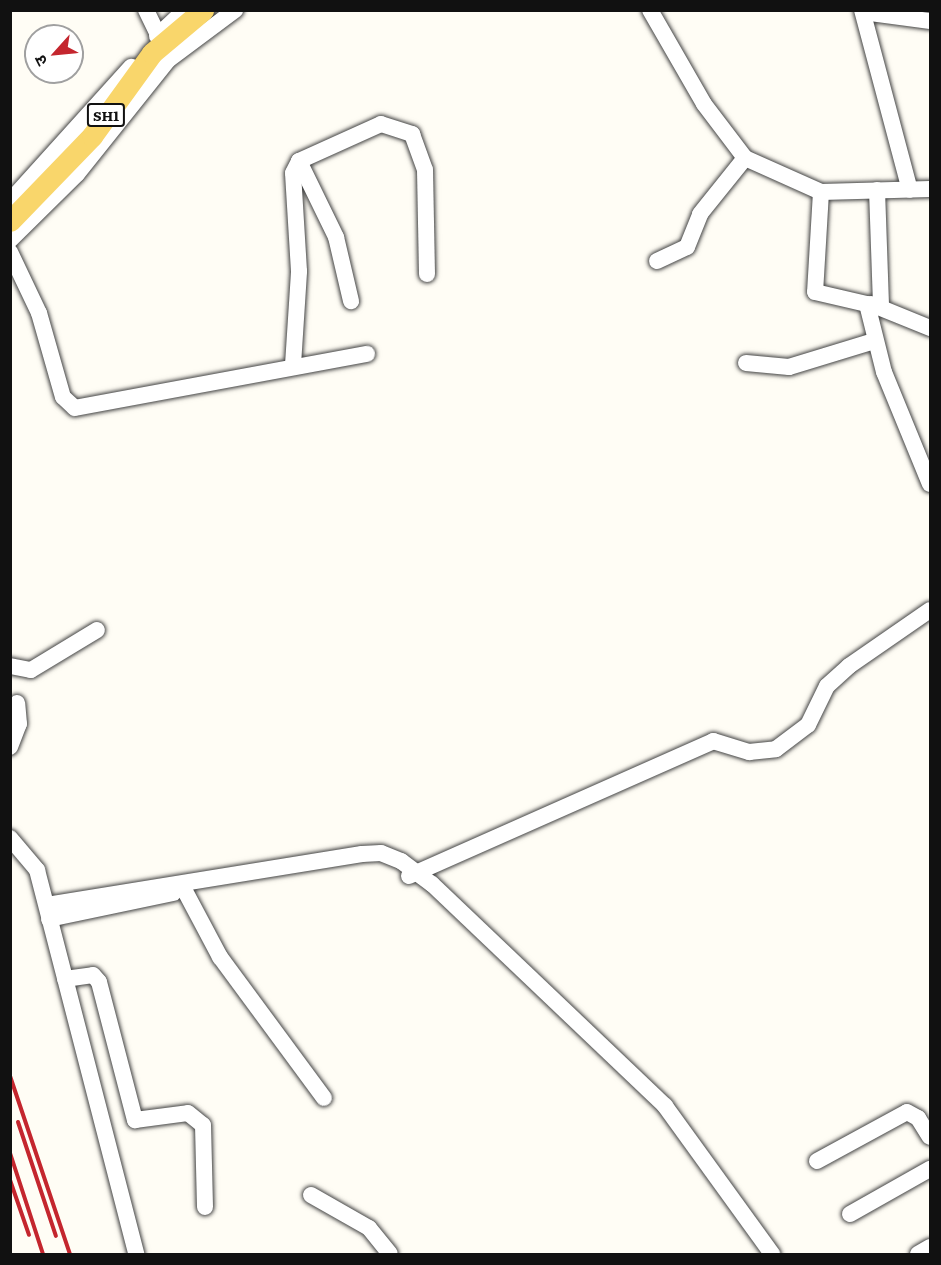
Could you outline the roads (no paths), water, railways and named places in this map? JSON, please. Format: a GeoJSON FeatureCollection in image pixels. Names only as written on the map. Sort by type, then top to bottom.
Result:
{"type":"FeatureCollection","features":[{"type":"Feature","properties":{"kind":"main road","name":"SH1"},"geometry":{"type":"LineString","coordinates":[[10,221],[92,136],[152,53],[203,10]]}},
{"type":"Feature","properties":{"kind":"street"},"geometry":{"type":"LineString","coordinates":[[146,10],[158,35]]}},
{"type":"Feature","properties":{"kind":"street"},"geometry":{"type":"LineString","coordinates":[[10,201],[158,35],[185,10]]}},
{"type":"Feature","properties":{"kind":"street"},"geometry":{"type":"LineString","coordinates":[[10,240],[77,174],[168,60],[235,10]]}},
{"type":"Feature","properties":{"kind":"street"},"geometry":{"type":"LineString","coordinates":[[650,10],[704,104],[745,158],[821,192],[930,189]]}},
{"type":"Feature","properties":{"kind":"street"},"geometry":{"type":"LineString","coordinates":[[910,190],[863,11],[930,21]]}},
{"type":"Feature","properties":{"kind":"street"},"geometry":{"type":"LineString","coordinates":[[293,365],[299,271],[293,173],[299,161],[381,124],[412,134],[424,170],[427,274]]}},
{"type":"Feature","properties":{"kind":"street"},"geometry":{"type":"LineString","coordinates":[[657,261],[687,248],[700,214],[745,158]]}},
{"type":"Feature","properties":{"kind":"street"},"geometry":{"type":"LineString","coordinates":[[299,161],[336,237],[351,301]]}},
{"type":"Feature","properties":{"kind":"street"},"geometry":{"type":"LineString","coordinates":[[877,190],[874,341],[930,483]]}},
{"type":"Feature","properties":{"kind":"street"},"geometry":{"type":"LineString","coordinates":[[821,192],[814,292],[874,304],[930,328]]}},
{"type":"Feature","properties":{"kind":"street"},"geometry":{"type":"LineString","coordinates":[[10,252],[39,313],[63,397],[75,408],[293,365],[367,354]]}},
{"type":"Feature","properties":{"kind":"street"},"geometry":{"type":"LineString","coordinates":[[746,363],[789,368],[874,341]]}},
{"type":"Feature","properties":{"kind":"street"},"geometry":{"type":"LineString","coordinates":[[413,874],[713,741],[749,752],[776,749],[808,725],[827,686],[849,666],[930,610]]}},
{"type":"Feature","properties":{"kind":"street"},"geometry":{"type":"LineString","coordinates":[[10,666],[31,670],[97,630]]}},
{"type":"Feature","properties":{"kind":"street"},"geometry":{"type":"LineString","coordinates":[[10,747],[19,724],[17,704]]}},
{"type":"Feature","properties":{"kind":"street"},"geometry":{"type":"LineString","coordinates":[[10,838],[29,855],[48,912],[136,1254]]}},
{"type":"Feature","properties":{"kind":"street"},"geometry":{"type":"LineString","coordinates":[[48,912],[362,854],[381,853],[413,874],[665,1106],[772,1254]]}},
{"type":"Feature","properties":{"kind":"street"},"geometry":{"type":"LineString","coordinates":[[48,912],[348,863],[392,867],[413,874],[645,1101],[761,1254]]}},
{"type":"Feature","properties":{"kind":"street"},"geometry":{"type":"LineString","coordinates":[[185,891],[220,957],[324,1098]]}},
{"type":"Feature","properties":{"kind":"street"},"geometry":{"type":"LineString","coordinates":[[65,979],[93,975],[99,982],[135,1120],[188,1113],[203,1125],[205,1207]]}},
{"type":"Feature","properties":{"kind":"street"},"geometry":{"type":"LineString","coordinates":[[817,1161],[907,1112],[918,1118],[930,1137]]}},
{"type":"Feature","properties":{"kind":"street"},"geometry":{"type":"LineString","coordinates":[[850,1214],[930,1169]]}},
{"type":"Feature","properties":{"kind":"street"},"geometry":{"type":"LineString","coordinates":[[311,1195],[369,1228],[390,1254]]}},
{"type":"Feature","properties":{"kind":"street"},"geometry":{"type":"LineString","coordinates":[[918,1254],[930,1247]]}},
{"type":"Feature","properties":{"kind":"railway"},"geometry":{"type":"LineString","coordinates":[[10,1076],[70,1254]]}},
{"type":"Feature","properties":{"kind":"railway"},"geometry":{"type":"LineString","coordinates":[[18,1122],[56,1236]]}},
{"type":"Feature","properties":{"kind":"railway"},"geometry":{"type":"LineString","coordinates":[[10,1153],[43,1254]]}},
{"type":"Feature","properties":{"kind":"railway"},"geometry":{"type":"LineString","coordinates":[[10,1180],[29,1235]]}}]}
